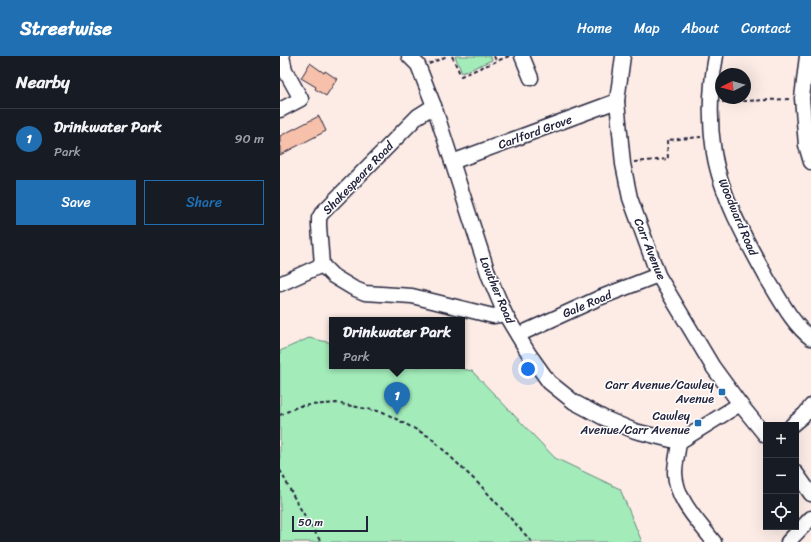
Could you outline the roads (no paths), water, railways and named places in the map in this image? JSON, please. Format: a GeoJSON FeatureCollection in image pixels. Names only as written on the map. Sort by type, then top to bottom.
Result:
{"type":"FeatureCollection","features":[{"type":"Feature","properties":{"kind":"street"},"geometry":{"type":"LineString","coordinates":[[280,110],[302,99],[285,70],[282,56]]}},
{"type":"Feature","properties":{"kind":"street","name":"Lowther Road"},"geometry":{"type":"LineString","coordinates":[[409,56],[419,68],[434,106],[488,276],[505,314],[529,354],[550,382],[574,402],[604,418],[635,431],[679,442]]}},
{"type":"Feature","properties":{"kind":"street"},"geometry":{"type":"LineString","coordinates":[[522,56],[530,78]]}},
{"type":"Feature","properties":{"kind":"street","name":"Carr Avenue"},"geometry":{"type":"LineString","coordinates":[[623,56],[618,101],[623,164],[630,198],[658,275],[713,367],[763,432]]}},
{"type":"Feature","properties":{"kind":"street","name":"Woodward Road"},"geometry":{"type":"LineString","coordinates":[[716,56],[710,112],[714,153],[724,189],[752,252],[783,306],[805,334],[811,338]]}},
{"type":"Feature","properties":{"kind":"street"},"geometry":{"type":"LineString","coordinates":[[807,56],[802,98],[806,145],[811,162]]}},
{"type":"Feature","properties":{"kind":"street","name":"Carlford Grove"},"geometry":{"type":"LineString","coordinates":[[452,162],[618,101]]}},
{"type":"Feature","properties":{"kind":"street","name":"Shakespeare Road"},"geometry":{"type":"LineString","coordinates":[[322,265],[319,226],[319,218],[322,213],[418,116],[434,106]]}},
{"type":"Feature","properties":{"kind":"street"},"geometry":{"type":"LineString","coordinates":[[280,284],[322,265],[333,276],[353,288],[365,292],[412,296],[492,316],[505,314]]}},
{"type":"Feature","properties":{"kind":"street","name":"Gale Road"},"geometry":{"type":"LineString","coordinates":[[518,335],[599,298],[658,275]]}},
{"type":"Feature","properties":{"kind":"street"},"geometry":{"type":"LineString","coordinates":[[714,542],[686,506],[678,491],[675,473],[679,442],[740,404]]}},
{"type":"Feature","properties":{"kind":"street"},"geometry":{"type":"LineString","coordinates":[[796,422],[805,414],[811,406]]}},
{"type":"Feature","properties":{"kind":"street"},"geometry":{"type":"LineString","coordinates":[[799,477],[811,494]]}},
{"type":"Feature","properties":{"kind":"street"},"geometry":{"type":"LineString","coordinates":[[788,542],[811,518]]}},
{"type":"Feature","properties":{"kind":"place","name":"Carr Avenue/Cawley Avenue"},"geometry":{"type":"Point","coordinates":[722,392]}},
{"type":"Feature","properties":{"kind":"place","name":"Drinkwater Park"},"geometry":{"type":"Point","coordinates":[397,415]}},
{"type":"Feature","properties":{"kind":"place","name":"Cawley Avenue/Carr Avenue"},"geometry":{"type":"Point","coordinates":[698,423]}}]}
